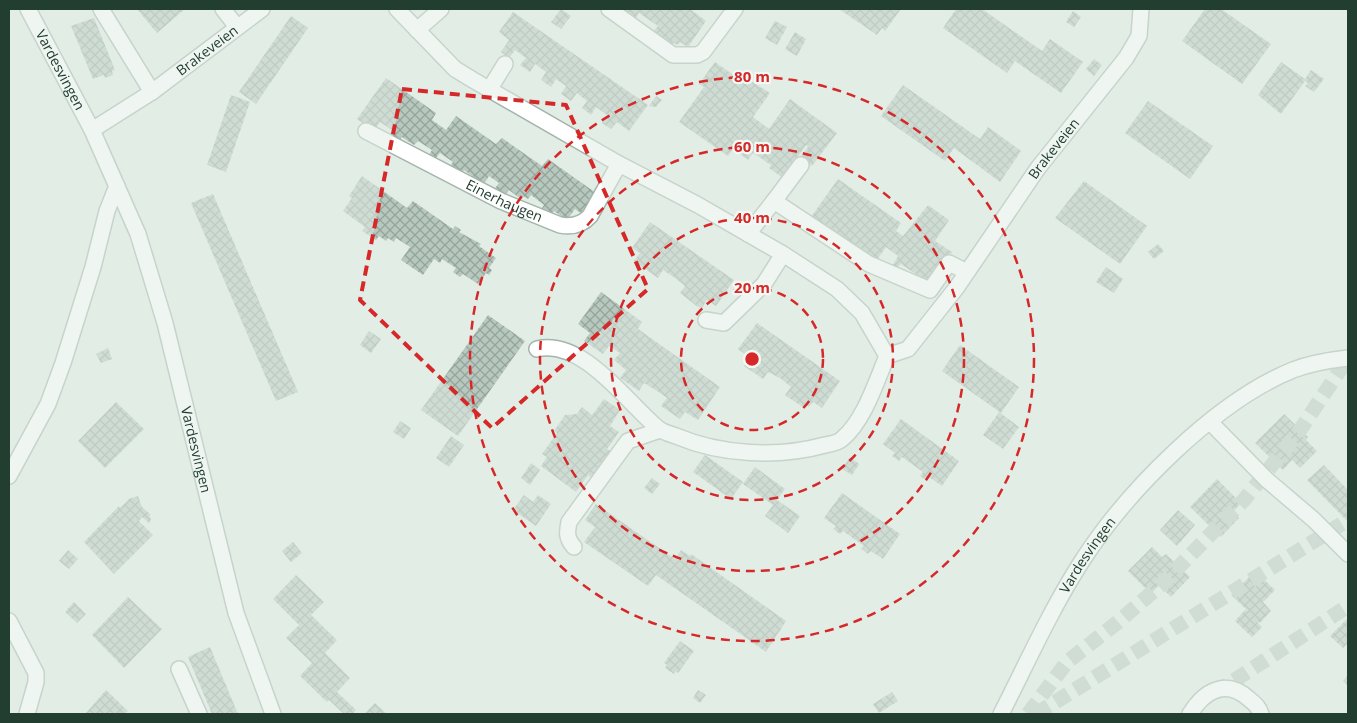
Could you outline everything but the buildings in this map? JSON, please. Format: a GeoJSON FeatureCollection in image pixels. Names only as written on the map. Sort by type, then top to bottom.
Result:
{"type":"FeatureCollection","features":[{"type":"Feature","properties":{"kind":"street","name":"Vardesvingen"},"geometry":{"type":"LineString","coordinates":[[28,9],[92,130],[138,234],[165,323],[236,613],[272,714]]}},
{"type":"Feature","properties":{"kind":"street"},"geometry":{"type":"LineString","coordinates":[[101,9],[152,92]]}},
{"type":"Feature","properties":{"kind":"street"},"geometry":{"type":"LineString","coordinates":[[223,9],[238,27]]}},
{"type":"Feature","properties":{"kind":"street","name":"Brakeveien"},"geometry":{"type":"LineString","coordinates":[[92,130],[152,92],[262,9]]}},
{"type":"Feature","properties":{"kind":"street"},"geometry":{"type":"LineString","coordinates":[[397,9],[456,69],[489,90],[619,164],[783,254],[837,289],[862,313],[887,356],[868,402],[841,440],[805,450],[759,453],[692,443],[660,430],[628,396],[583,360],[556,348],[546,347],[537,349]]}},
{"type":"Feature","properties":{"kind":"street"},"geometry":{"type":"LineString","coordinates":[[417,30],[441,9]]}},
{"type":"Feature","properties":{"kind":"street"},"geometry":{"type":"LineString","coordinates":[[609,9],[673,55],[697,55],[703,52],[731,14]]}},
{"type":"Feature","properties":{"kind":"street","name":"Brakeveien"},"geometry":{"type":"LineString","coordinates":[[887,356],[908,349],[957,287],[1038,168],[1126,58],[1139,36],[1141,9]]}},
{"type":"Feature","properties":{"kind":"street"},"geometry":{"type":"LineString","coordinates":[[489,90],[505,64]]}},
{"type":"Feature","properties":{"kind":"street","name":"Einerhaugen"},"geometry":{"type":"LineString","coordinates":[[366,131],[501,201],[560,225],[570,226],[585,221],[590,216],[619,164]]}},
{"type":"Feature","properties":{"kind":"street"},"geometry":{"type":"LineString","coordinates":[[748,234],[801,165]]}},
{"type":"Feature","properties":{"kind":"street"},"geometry":{"type":"LineString","coordinates":[[9,476],[48,404],[64,363],[93,267],[107,211],[117,186]]}},
{"type":"Feature","properties":{"kind":"street"},"geometry":{"type":"LineString","coordinates":[[774,201],[869,264],[930,290],[949,263],[967,272]]}},
{"type":"Feature","properties":{"kind":"street"},"geometry":{"type":"LineString","coordinates":[[706,320],[724,323],[764,284],[783,254]]}},
{"type":"Feature","properties":{"kind":"street","name":"Vardesvingen"},"geometry":{"type":"LineString","coordinates":[[1001,714],[1049,618],[1083,560],[1133,495],[1170,457],[1210,422],[1246,395],[1294,370],[1324,361],[1348,358]]}},
{"type":"Feature","properties":{"kind":"street"},"geometry":{"type":"LineString","coordinates":[[1210,422],[1267,480],[1314,520],[1348,554]]}},
{"type":"Feature","properties":{"kind":"street"},"geometry":{"type":"LineString","coordinates":[[574,547],[568,541],[569,522],[628,441],[660,430]]}},
{"type":"Feature","properties":{"kind":"street"},"geometry":{"type":"LineString","coordinates":[[9,621],[36,673],[36,682],[27,714]]}},
{"type":"Feature","properties":{"kind":"street"},"geometry":{"type":"LineString","coordinates":[[180,669],[199,714]]}},
{"type":"Feature","properties":{"kind":"street"},"geometry":{"type":"LineString","coordinates":[[1190,714],[1204,695],[1220,689],[1232,689],[1244,694],[1258,707],[1261,714]]}},
{"type":"Feature","properties":{"kind":"highlighted area"},"geometry":{"type":"Polygon","coordinates":[[[402,89],[566,105],[648,289],[492,428],[360,300],[402,89]]]}},
{"type":"Feature","properties":{"kind":"tunnel"},"geometry":{"type":"LineString","coordinates":[[1028,714],[1067,662],[1118,622],[1163,583],[1243,501],[1298,433],[1348,358]]}},
{"type":"Feature","properties":{"kind":"tunnel"},"geometry":{"type":"LineString","coordinates":[[1036,714],[1348,520]]}},
{"type":"Feature","properties":{"kind":"tunnel"},"geometry":{"type":"LineString","coordinates":[[1215,693],[1348,606]]}}]}
